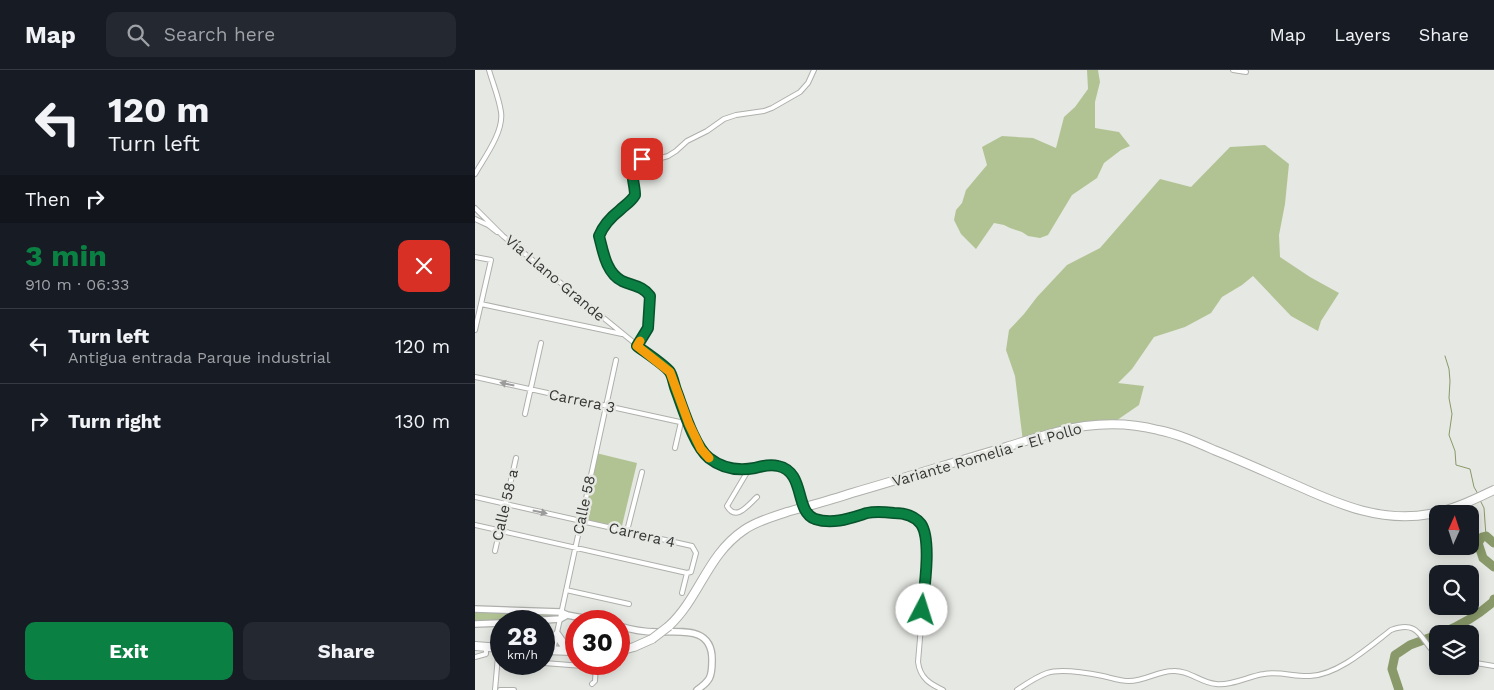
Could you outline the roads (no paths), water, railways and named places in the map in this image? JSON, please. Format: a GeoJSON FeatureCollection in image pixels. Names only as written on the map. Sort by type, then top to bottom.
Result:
{"type":"FeatureCollection","features":[{"type":"Feature","properties":{"kind":"highway","name":"Variante Romelia - El Pollo"},"geometry":{"type":"LineString","coordinates":[[630,648],[652,639],[682,613],[719,553],[731,540],[753,524],[804,507],[1084,426],[1120,424],[1165,432],[1188,439],[1320,496],[1351,508],[1375,514],[1396,516],[1430,514],[1461,505],[1494,490]]}},
{"type":"Feature","properties":{"kind":"highway"},"geometry":{"type":"LineString","coordinates":[[557,636],[565,646]]}},
{"type":"Feature","properties":{"kind":"highway"},"geometry":{"type":"LineString","coordinates":[[475,646],[490,649]]}},
{"type":"Feature","properties":{"kind":"main road"},"geometry":{"type":"LineString","coordinates":[[475,609],[564,614]]}},
{"type":"Feature","properties":{"kind":"main road"},"geometry":{"type":"LineString","coordinates":[[555,619],[560,619],[564,614]]}},
{"type":"Feature","properties":{"kind":"main road"},"geometry":{"type":"LineString","coordinates":[[475,624],[490,624]]}},
{"type":"Feature","properties":{"kind":"main road"},"geometry":{"type":"LineString","coordinates":[[630,629],[689,632],[700,635],[710,645],[713,658],[712,673],[707,683],[697,690]]}},
{"type":"Feature","properties":{"kind":"street"},"geometry":{"type":"LineString","coordinates":[[475,174],[501,124],[501,113],[489,70]]}},
{"type":"Feature","properties":{"kind":"street"},"geometry":{"type":"LineString","coordinates":[[637,346],[648,328],[650,296],[644,289],[621,281],[613,273],[607,263],[599,236],[603,226],[632,200],[635,195],[632,172],[636,163],[642,159],[668,156],[687,141],[707,131],[724,119],[772,108],[800,92],[808,83],[814,70]]}},
{"type":"Feature","properties":{"kind":"street"},"geometry":{"type":"LineString","coordinates":[[1233,70],[1246,72]]}},
{"type":"Feature","properties":{"kind":"street","name":"Vía Llano Grande"},"geometry":{"type":"LineString","coordinates":[[475,208],[503,236],[670,372],[689,424],[707,457],[735,470],[767,465],[781,466],[792,474],[807,514],[820,520],[848,519],[877,512],[904,513],[920,523],[924,531],[927,557],[918,662],[922,676],[930,684],[943,690]]}},
{"type":"Feature","properties":{"kind":"street"},"geometry":{"type":"LineString","coordinates":[[475,219],[488,225],[503,236]]}},
{"type":"Feature","properties":{"kind":"street"},"geometry":{"type":"LineString","coordinates":[[475,257],[491,260],[475,330]]}},
{"type":"Feature","properties":{"kind":"street"},"geometry":{"type":"LineString","coordinates":[[481,304],[624,335]]}},
{"type":"Feature","properties":{"kind":"street"},"geometry":{"type":"LineString","coordinates":[[525,414],[541,343]]}},
{"type":"Feature","properties":{"kind":"street","name":"Calle 58"},"geometry":{"type":"LineString","coordinates":[[564,614],[566,590],[616,360]]}},
{"type":"Feature","properties":{"kind":"street","name":"Carrera 3"},"geometry":{"type":"LineString","coordinates":[[475,377],[689,424]]}},
{"type":"Feature","properties":{"kind":"street"},"geometry":{"type":"LineString","coordinates":[[675,448],[681,422]]}},
{"type":"Feature","properties":{"kind":"street","name":"Calle 58 a"},"geometry":{"type":"LineString","coordinates":[[495,551],[516,458]]}},
{"type":"Feature","properties":{"kind":"street"},"geometry":{"type":"LineString","coordinates":[[749,469],[727,506],[734,512],[739,512],[757,497]]}},
{"type":"Feature","properties":{"kind":"street"},"geometry":{"type":"LineString","coordinates":[[627,531],[642,472]]}},
{"type":"Feature","properties":{"kind":"street","name":"Carrera 4"},"geometry":{"type":"LineString","coordinates":[[475,498],[692,546],[695,553],[691,572],[687,572]]}},
{"type":"Feature","properties":{"kind":"street"},"geometry":{"type":"LineString","coordinates":[[475,525],[687,572],[682,593]]}},
{"type":"Feature","properties":{"kind":"street"},"geometry":{"type":"LineString","coordinates":[[566,590],[629,604]]}},
{"type":"Feature","properties":{"kind":"street"},"geometry":{"type":"LineString","coordinates":[[555,643],[560,619]]}},
{"type":"Feature","properties":{"kind":"street"},"geometry":{"type":"LineString","coordinates":[[1017,690],[1047,673],[1057,671],[1130,681],[1143,679],[1160,672],[1175,670],[1185,672],[1206,682],[1221,684],[1269,673],[1319,675],[1339,667],[1391,630],[1402,627],[1418,630],[1429,645]]}},
{"type":"Feature","properties":{"kind":"street"},"geometry":{"type":"LineString","coordinates":[[475,657],[486,650],[490,652]]}},
{"type":"Feature","properties":{"kind":"street"},"geometry":{"type":"LineString","coordinates":[[1479,664],[1494,666]]}},
{"type":"Feature","properties":{"kind":"street"},"geometry":{"type":"LineString","coordinates":[[495,690],[497,675]]}},
{"type":"Feature","properties":{"kind":"street"},"geometry":{"type":"LineString","coordinates":[[592,684],[595,681],[595,675]]}},
{"type":"Feature","properties":{"kind":"street"},"geometry":{"type":"LineString","coordinates":[[500,690],[514,690]]}},
{"type":"Feature","properties":{"kind":"waterway"},"geometry":{"type":"LineString","coordinates":[[1445,356],[1449,369],[1449,398],[1452,414],[1449,435],[1455,451],[1456,465],[1470,469],[1474,487],[1478,494]]}},
{"type":"Feature","properties":{"kind":"waterway"},"geometry":{"type":"LineString","coordinates":[[1480,500],[1484,508],[1486,536]]}},
{"type":"Feature","properties":{"kind":"waterway"},"geometry":{"type":"LineString","coordinates":[[1494,543],[1486,536],[1482,537],[1478,543],[1483,558],[1494,567]]}},
{"type":"Feature","properties":{"kind":"waterway"},"geometry":{"type":"LineString","coordinates":[[1459,625],[1493,602],[1494,599]]}},
{"type":"Feature","properties":{"kind":"waterway"},"geometry":{"type":"LineString","coordinates":[[1399,690],[1392,669],[1395,655],[1410,645],[1429,638]]}}]}
